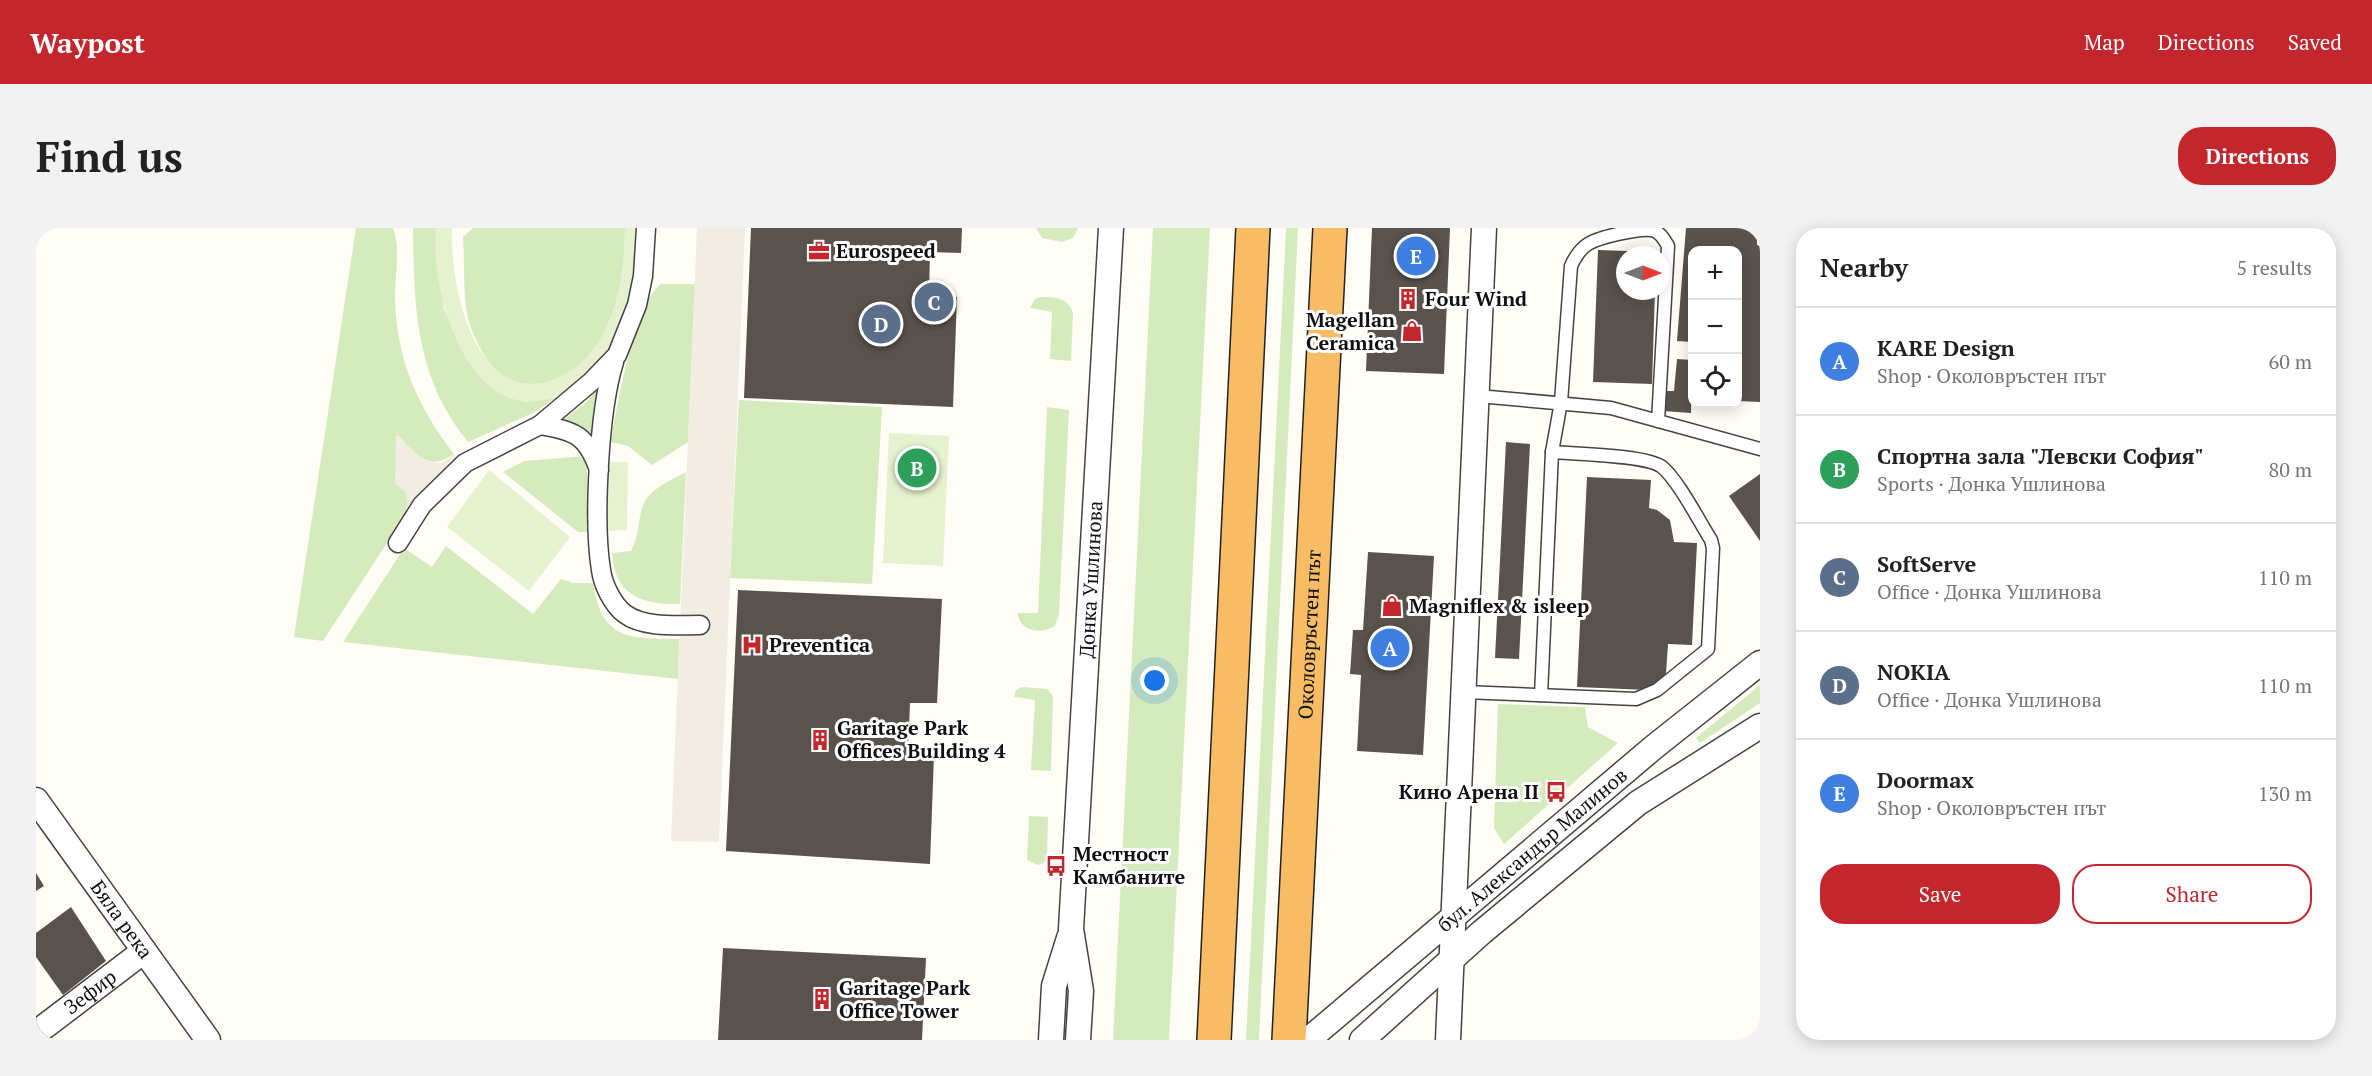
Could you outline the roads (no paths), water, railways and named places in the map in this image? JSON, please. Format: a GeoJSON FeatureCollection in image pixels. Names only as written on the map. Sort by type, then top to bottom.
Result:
{"type":"FeatureCollection","features":[{"type":"Feature","properties":{"kind":"highway"},"geometry":{"type":"LineString","coordinates":[[1214,1040],[1253,228]]}},
{"type":"Feature","properties":{"kind":"highway","name":"Околовръстен път"},"geometry":{"type":"LineString","coordinates":[[1289,1040],[1330,228]]}},
{"type":"Feature","properties":{"kind":"street"},"geometry":{"type":"LineString","coordinates":[[646,228],[643,276],[637,305],[609,379],[599,471],[601,572],[615,603],[625,614],[643,622],[700,626]]}},
{"type":"Feature","properties":{"kind":"street","name":"Донка Ушлинова"},"geometry":{"type":"LineString","coordinates":[[1078,1040],[1080,991],[1071,930],[1111,228]]}},
{"type":"Feature","properties":{"kind":"street"},"geometry":{"type":"LineString","coordinates":[[1448,1040],[1454,958],[1485,228]]}},
{"type":"Feature","properties":{"kind":"street"},"geometry":{"type":"LineString","coordinates":[[398,543],[422,505],[465,463],[540,425],[604,370],[617,355]]}},
{"type":"Feature","properties":{"kind":"street"},"geometry":{"type":"LineString","coordinates":[[540,425],[559,428],[580,436],[591,449],[599,471]]}},
{"type":"Feature","properties":{"kind":"street","name":"бул. Александър Малинов"},"geometry":{"type":"LineString","coordinates":[[1308,1040],[1654,747],[1760,663]]}},
{"type":"Feature","properties":{"kind":"street","name":"бул. Александър Малинов"},"geometry":{"type":"LineString","coordinates":[[1362,1040],[1454,958],[1638,803],[1760,726]]}},
{"type":"Feature","properties":{"kind":"street","name":"Бяла река"},"geometry":{"type":"LineString","coordinates":[[36,800],[208,1040]]}},
{"type":"Feature","properties":{"kind":"street","name":"Донка Ушлинова"},"geometry":{"type":"LineString","coordinates":[[1050,1040],[1054,986],[1071,930]]}},
{"type":"Feature","properties":{"kind":"street","name":"Зефир"},"geometry":{"type":"LineString","coordinates":[[36,1033],[144,951]]}},
{"type":"Feature","properties":{"kind":"lane"},"geometry":{"type":"LineString","coordinates":[[1541,695],[1552,453],[1561,402],[1570,266],[1589,243],[1642,230],[1653,230],[1663,236],[1668,246],[1658,421]]}},
{"type":"Feature","properties":{"kind":"lane"},"geometry":{"type":"LineString","coordinates":[[1478,396],[1611,408],[1760,449]]}},
{"type":"Feature","properties":{"kind":"lane"},"geometry":{"type":"LineString","coordinates":[[1464,692],[1628,699],[1643,697],[1703,655],[1710,642],[1713,548],[1711,540],[1661,466],[1647,460],[1552,453]]}},
{"type":"Feature","properties":{"kind":"place","name":"Eurospeed"},"geometry":{"type":"Point","coordinates":[819,251]}},
{"type":"Feature","properties":{"kind":"place","name":"Doormax"},"geometry":{"type":"Point","coordinates":[1416,256]}},
{"type":"Feature","properties":{"kind":"place","name":"Four Wind"},"geometry":{"type":"Point","coordinates":[1408,299]}},
{"type":"Feature","properties":{"kind":"place","name":"SoftServe"},"geometry":{"type":"Point","coordinates":[934,302]}},
{"type":"Feature","properties":{"kind":"place","name":"NOKIA"},"geometry":{"type":"Point","coordinates":[881,324]}},
{"type":"Feature","properties":{"kind":"place","name":"Magellan Ceramica"},"geometry":{"type":"Point","coordinates":[1412,331]}},
{"type":"Feature","properties":{"kind":"place","name":"Спортна зала \"Левски София\""},"geometry":{"type":"Point","coordinates":[917,468]}},
{"type":"Feature","properties":{"kind":"place","name":"Magniflex & isleep"},"geometry":{"type":"Point","coordinates":[1392,606]}},
{"type":"Feature","properties":{"kind":"place","name":"Preventica"},"geometry":{"type":"Point","coordinates":[752,645]}},
{"type":"Feature","properties":{"kind":"place","name":"KARE Design"},"geometry":{"type":"Point","coordinates":[1390,648]}},
{"type":"Feature","properties":{"kind":"place","name":"Garitage Park Offices Building 4"},"geometry":{"type":"Point","coordinates":[820,740]}},
{"type":"Feature","properties":{"kind":"place","name":"Кино Арена II"},"geometry":{"type":"Point","coordinates":[1556,792]}},
{"type":"Feature","properties":{"kind":"place","name":"Местност Камбаните"},"geometry":{"type":"Point","coordinates":[1056,866]}},
{"type":"Feature","properties":{"kind":"place","name":"Garitage Park Office Tower"},"geometry":{"type":"Point","coordinates":[822,999]}}]}
